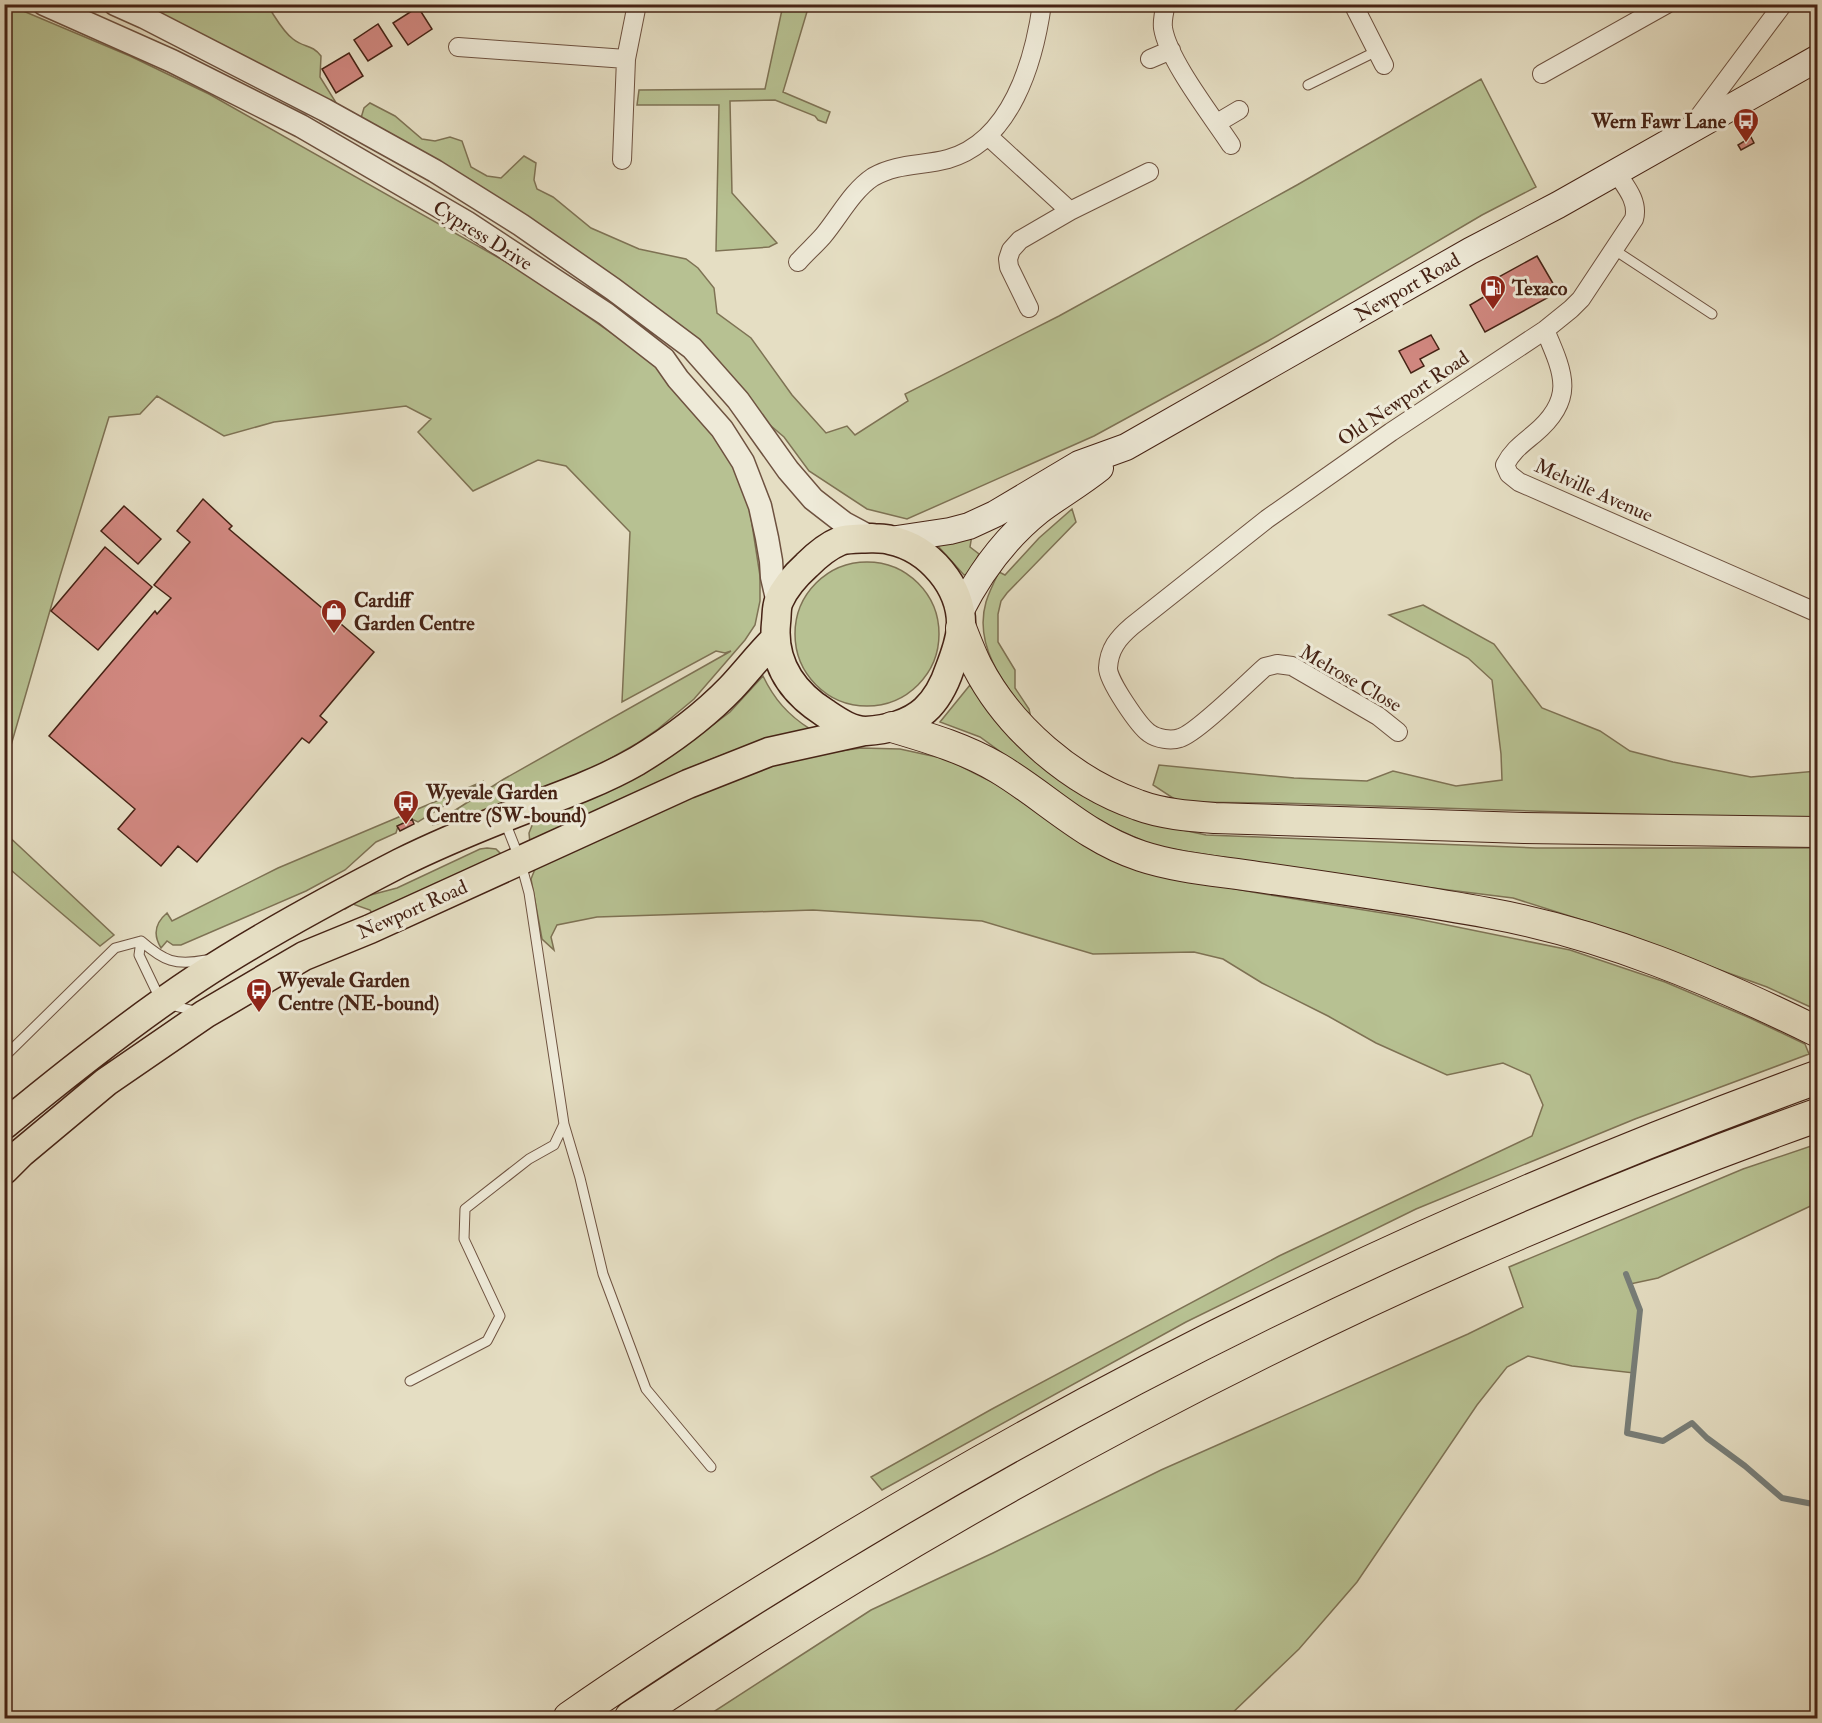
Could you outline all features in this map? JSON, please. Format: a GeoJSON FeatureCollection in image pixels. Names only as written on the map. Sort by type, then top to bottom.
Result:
{"type":"FeatureCollection","features":[{"type":"Feature","properties":{"kind":"highway"},"geometry":{"type":"LineString","coordinates":[[960,620],[977,666],[999,700],[1027,733],[1052,755],[1088,781],[1114,796],[1139,806],[1168,813],[1215,818],[1524,828],[1818,832]]}},
{"type":"Feature","properties":{"kind":"highway"},"geometry":{"type":"LineString","coordinates":[[878,729],[938,740],[970,753],[999,769],[1099,838],[1142,856],[1194,867],[1491,914],[1551,927],[1648,957],[1758,1003],[1818,1032]]}},
{"type":"Feature","properties":{"kind":"highway"},"geometry":{"type":"LineString","coordinates":[[570,1719],[753,1598],[919,1497],[1036,1430],[1196,1345],[1412,1242],[1498,1204],[1622,1152],[1818,1077]]}},
{"type":"Feature","properties":{"kind":"highway"},"geometry":{"type":"LineString","coordinates":[[631,1719],[775,1624],[854,1576],[979,1502],[1172,1397],[1329,1319],[1528,1228],[1629,1186],[1818,1115]]}},
{"type":"Feature","properties":{"kind":"main road","name":"Newport Road"},"geometry":{"type":"LineString","coordinates":[[881,539],[950,531],[969,526],[995,514],[1079,464],[1126,447],[1470,251],[1818,58]]}},
{"type":"Feature","properties":{"kind":"main road","name":"Newport Road"},"geometry":{"type":"LineString","coordinates":[[960,620],[981,573],[1009,539],[1040,511],[1086,480],[1126,447]]}},
{"type":"Feature","properties":{"kind":"main road"},"geometry":{"type":"LineString","coordinates":[[881,539],[918,551],[935,564],[951,585],[960,620],[952,664],[946,679],[924,712],[912,719],[878,729],[840,724],[804,698],[785,673],[777,655],[774,640],[778,603],[798,573],[826,549],[841,541],[881,539]]}},
{"type":"Feature","properties":{"kind":"main road"},"geometry":{"type":"LineString","coordinates":[[4,1125],[162,1003],[234,955],[402,862],[465,833],[570,793],[624,767],[670,740],[731,688],[774,640]]}},
{"type":"Feature","properties":{"kind":"main road","name":"Newport Road"},"geometry":{"type":"LineString","coordinates":[[4,1170],[106,1082],[205,1014],[304,956],[370,929],[688,784],[769,752],[878,729]]}},
{"type":"Feature","properties":{"kind":"street","name":"Cypress Drive"},"geometry":{"type":"LineString","coordinates":[[44,4],[172,61],[301,126],[466,222],[606,314],[664,359],[678,379],[722,429],[746,470],[760,506],[778,603]]}},
{"type":"Feature","properties":{"kind":"street","name":"Cypress Drive"},"geometry":{"type":"LineString","coordinates":[[115,4],[325,110],[435,171],[521,225],[613,289],[692,348],[738,400],[788,470],[813,499],[843,523],[881,539]]}},
{"type":"Feature","properties":{"kind":"street"},"geometry":{"type":"LineString","coordinates":[[622,160],[626,59],[637,4]]}},
{"type":"Feature","properties":{"kind":"street"},"geometry":{"type":"LineString","coordinates":[[798,262],[872,178],[897,167],[933,163],[954,157],[971,149],[988,136],[1013,101],[1028,66],[1042,4]]}},
{"type":"Feature","properties":{"kind":"street"},"geometry":{"type":"LineString","coordinates":[[1166,4],[1163,13],[1163,27],[1170,50],[1231,145]]}},
{"type":"Feature","properties":{"kind":"street"},"geometry":{"type":"LineString","coordinates":[[1353,4],[1380,58]]}},
{"type":"Feature","properties":{"kind":"street"},"geometry":{"type":"LineString","coordinates":[[1542,74],[1667,4]]}},
{"type":"Feature","properties":{"kind":"street","name":"Newport Road"},"geometry":{"type":"LineString","coordinates":[[1689,130],[1783,4]]}},
{"type":"Feature","properties":{"kind":"street"},"geometry":{"type":"LineString","coordinates":[[458,48],[626,59]]}},
{"type":"Feature","properties":{"kind":"street"},"geometry":{"type":"LineString","coordinates":[[1150,59],[1170,50]]}},
{"type":"Feature","properties":{"kind":"street"},"geometry":{"type":"LineString","coordinates":[[1217,123],[1239,110]]}},
{"type":"Feature","properties":{"kind":"street"},"geometry":{"type":"LineString","coordinates":[[988,136],[1070,211]]}},
{"type":"Feature","properties":{"kind":"street"},"geometry":{"type":"LineString","coordinates":[[1029,308],[1009,267],[1008,259],[1011,250],[1020,240],[1070,211],[1149,172]]}},
{"type":"Feature","properties":{"kind":"street","name":"Old Newport Road"},"geometry":{"type":"LineString","coordinates":[[1132,626],[1205,566],[1320,481],[1545,330],[1571,309],[1581,299],[1634,219],[1635,202],[1616,172]]}},
{"type":"Feature","properties":{"kind":"street","name":"Melville Avenue"},"geometry":{"type":"LineString","coordinates":[[1545,330],[1558,360],[1562,377],[1562,394],[1555,413],[1548,423],[1510,454],[1505,465],[1509,474],[1541,491],[1818,613]]}},
{"type":"Feature","properties":{"kind":"street","name":"Melrose Close"},"geometry":{"type":"LineString","coordinates":[[1132,626],[1116,641],[1109,656],[1108,672],[1114,689],[1149,733],[1163,739],[1181,738],[1195,729],[1265,667],[1277,664],[1292,666],[1378,716],[1398,732]]}},
{"type":"Feature","properties":{"kind":"lane"},"geometry":{"type":"LineString","coordinates":[[1308,85],[1380,58]]}},
{"type":"Feature","properties":{"kind":"lane"},"geometry":{"type":"LineString","coordinates":[[1613,249],[1712,314]]}},
{"type":"Feature","properties":{"kind":"lane"},"geometry":{"type":"LineString","coordinates":[[504,818],[520,860],[529,893],[564,1124],[580,1178],[603,1274],[646,1389],[711,1467]]}},
{"type":"Feature","properties":{"kind":"lane"},"geometry":{"type":"LineString","coordinates":[[141,941],[159,956],[171,962],[201,961],[234,955]]}},
{"type":"Feature","properties":{"kind":"lane"},"geometry":{"type":"LineString","coordinates":[[141,941],[139,955],[162,1003],[205,1014]]}},
{"type":"Feature","properties":{"kind":"lane"},"geometry":{"type":"LineString","coordinates":[[4,1057],[115,948],[141,941]]}},
{"type":"Feature","properties":{"kind":"lane"},"geometry":{"type":"LineString","coordinates":[[410,1381],[486,1341],[500,1316],[464,1239],[465,1209],[529,1159],[554,1145],[564,1124]]}},
{"type":"Feature","properties":{"kind":"green space"},"geometry":{"type":"Polygon","coordinates":[[[5,5],[130,56],[209,94],[522,271],[653,362],[717,434],[747,492],[760,576],[760,601],[755,625],[745,640],[694,699],[636,744],[583,774],[489,812],[432,825],[504,779],[731,651],[725,653],[716,651],[622,702],[630,532],[566,466],[538,460],[473,491],[418,432],[431,419],[406,406],[274,422],[224,436],[157,396],[140,414],[109,417],[5,766],[5,5]]]}},
{"type":"Feature","properties":{"kind":"green space"},"geometry":{"type":"Polygon","coordinates":[[[136,5],[267,5],[289,36],[321,56],[320,77],[340,109],[136,5]]]}},
{"type":"Feature","properties":{"kind":"green space"},"geometry":{"type":"Polygon","coordinates":[[[783,5],[809,5],[783,92],[830,112],[826,123],[815,116],[775,100],[730,101],[732,193],[777,243],[769,247],[716,251],[719,105],[637,105],[639,90],[765,89],[783,5]]]}},
{"type":"Feature","properties":{"kind":"green space"},"geometry":{"type":"Polygon","coordinates":[[[1481,79],[1536,187],[1482,215],[1268,341],[1094,436],[907,519],[867,509],[809,471],[784,437],[764,420],[742,391],[361,118],[364,108],[370,103],[395,116],[422,139],[435,141],[450,137],[462,141],[471,167],[487,176],[501,178],[524,156],[536,163],[534,180],[537,189],[553,197],[591,228],[639,249],[686,259],[698,268],[714,288],[717,313],[751,338],[792,395],[826,433],[847,426],[855,435],[908,401],[905,394],[1059,316],[1297,185],[1481,79]]]}},
{"type":"Feature","properties":{"kind":"green space"},"geometry":{"type":"Polygon","coordinates":[[[1072,509],[1076,522],[1007,593],[1001,601],[998,614],[998,642],[1015,670],[1015,688],[1029,709],[1031,718],[1002,679],[988,650],[983,619],[986,602],[999,572],[1005,575],[1039,538],[1072,509]]]}},
{"type":"Feature","properties":{"kind":"green space"},"geometry":{"type":"Polygon","coordinates":[[[972,535],[970,547],[979,554],[968,574],[964,575],[937,545],[972,535]]]}},
{"type":"Feature","properties":{"kind":"green space"},"geometry":{"type":"Polygon","coordinates":[[[867,562],[895,567],[918,583],[934,606],[939,634],[934,662],[918,685],[895,701],[867,706],[839,701],[816,685],[800,662],[795,634],[800,606],[816,583],[839,567],[867,562]]]}},
{"type":"Feature","properties":{"kind":"green space"},"geometry":{"type":"Polygon","coordinates":[[[1423,605],[1494,644],[1542,708],[1600,731],[1630,751],[1751,777],[1817,771],[1817,820],[1280,803],[1179,802],[1153,785],[1159,765],[1294,778],[1367,781],[1393,771],[1456,786],[1502,780],[1492,680],[1468,658],[1389,615],[1423,605]]]}},
{"type":"Feature","properties":{"kind":"green space"},"geometry":{"type":"Polygon","coordinates":[[[763,676],[782,706],[810,729],[738,749],[703,763],[530,843],[529,833],[535,818],[686,745],[730,712],[763,676]]]}},
{"type":"Feature","properties":{"kind":"green space"},"geometry":{"type":"Polygon","coordinates":[[[970,685],[996,721],[1155,824],[1206,835],[1536,848],[1817,848],[1817,1010],[1767,987],[1579,919],[1513,898],[1352,878],[1154,846],[1090,817],[980,737],[940,722],[970,685]]]}},
{"type":"Feature","properties":{"kind":"green space"},"geometry":{"type":"Polygon","coordinates":[[[861,748],[900,749],[946,759],[998,785],[1077,840],[1142,872],[1408,917],[1570,950],[1665,982],[1750,1018],[1805,1044],[1809,1054],[1635,1119],[1416,1209],[1186,1322],[882,1490],[871,1477],[992,1409],[1279,1256],[1532,1136],[1543,1105],[1530,1075],[1503,1063],[1447,1075],[1376,1043],[1262,983],[1223,959],[1194,952],[1093,954],[982,921],[813,910],[597,917],[557,925],[551,937],[554,950],[542,939],[531,879],[537,864],[733,775],[812,755],[861,748]]]}},
{"type":"Feature","properties":{"kind":"green space"},"geometry":{"type":"Polygon","coordinates":[[[484,781],[418,822],[412,819],[398,826],[396,833],[376,842],[345,870],[306,891],[181,945],[173,945],[167,941],[161,948],[158,943],[156,929],[167,913],[172,921],[278,868],[484,781]]]}},
{"type":"Feature","properties":{"kind":"green space"},"geometry":{"type":"Polygon","coordinates":[[[4,832],[114,935],[100,946],[5,865],[4,832]]]}},
{"type":"Feature","properties":{"kind":"green space"},"geometry":{"type":"Polygon","coordinates":[[[480,849],[496,849],[502,855],[373,915],[370,910],[353,904],[345,909],[343,907],[359,898],[397,888],[480,849]]]}},
{"type":"Feature","properties":{"kind":"green space"},"geometry":{"type":"Polygon","coordinates":[[[1817,1144],[1817,1203],[1658,1278],[1630,1284],[1640,1310],[1634,1373],[1572,1366],[1528,1356],[1507,1367],[1477,1405],[1357,1582],[1299,1649],[1227,1718],[704,1718],[871,1610],[1161,1470],[1468,1334],[1523,1307],[1509,1267],[1743,1169],[1817,1144]]]}},
{"type":"Feature","properties":{"kind":"building"},"geometry":{"type":"Polygon","coordinates":[[[418,7],[432,29],[408,45],[393,23],[418,7]]]}},
{"type":"Feature","properties":{"kind":"building"},"geometry":{"type":"Polygon","coordinates":[[[378,24],[392,46],[368,61],[354,40],[378,24]]]}},
{"type":"Feature","properties":{"kind":"building"},"geometry":{"type":"Polygon","coordinates":[[[349,53],[363,76],[336,93],[322,69],[349,53]]]}},
{"type":"Feature","properties":{"kind":"building"},"geometry":{"type":"Polygon","coordinates":[[[1751,137],[1754,143],[1741,150],[1738,145],[1751,137]]]}},
{"type":"Feature","properties":{"kind":"building"},"geometry":{"type":"Polygon","coordinates":[[[1537,256],[1558,292],[1485,332],[1470,305],[1489,294],[1484,285],[1537,256]]]}},
{"type":"Feature","properties":{"kind":"building"},"geometry":{"type":"Polygon","coordinates":[[[1431,335],[1439,349],[1420,359],[1424,366],[1411,373],[1399,351],[1431,335]]]}},
{"type":"Feature","properties":{"kind":"building"},"geometry":{"type":"Polygon","coordinates":[[[203,499],[232,526],[229,529],[374,652],[320,716],[327,722],[309,743],[302,738],[197,862],[178,846],[161,866],[118,829],[135,809],[49,736],[155,611],[157,614],[171,598],[154,585],[190,542],[177,531],[203,499]]]}},
{"type":"Feature","properties":{"kind":"building"},"geometry":{"type":"Polygon","coordinates":[[[124,506],[161,539],[138,564],[101,531],[124,506]]]}},
{"type":"Feature","properties":{"kind":"building"},"geometry":{"type":"Polygon","coordinates":[[[105,547],[152,587],[98,650],[51,611],[105,547]]]}},
{"type":"Feature","properties":{"kind":"building"},"geometry":{"type":"Polygon","coordinates":[[[412,819],[414,824],[400,831],[397,826],[412,819]]]}},
{"type":"Feature","properties":{"kind":"waterway"},"geometry":{"type":"LineString","coordinates":[[1626,1274],[1640,1310],[1627,1433],[1663,1441],[1692,1423],[1707,1438],[1745,1466],[1782,1498],[1818,1505]]}},
{"type":"Feature","properties":{"kind":"place","name":"Wern Fawr Lane"},"geometry":{"type":"Point","coordinates":[1746,144]}},
{"type":"Feature","properties":{"kind":"place","name":"Texaco"},"geometry":{"type":"Point","coordinates":[1493,311]}},
{"type":"Feature","properties":{"kind":"place","name":"Cardiff Garden Centre"},"geometry":{"type":"Point","coordinates":[334,635]}},
{"type":"Feature","properties":{"kind":"place","name":"Wyevale Garden Centre (SW-bound)"},"geometry":{"type":"Point","coordinates":[406,826]}},
{"type":"Feature","properties":{"kind":"place","name":"Wyevale Garden Centre (NE-bound)"},"geometry":{"type":"Point","coordinates":[259,1014]}}]}
